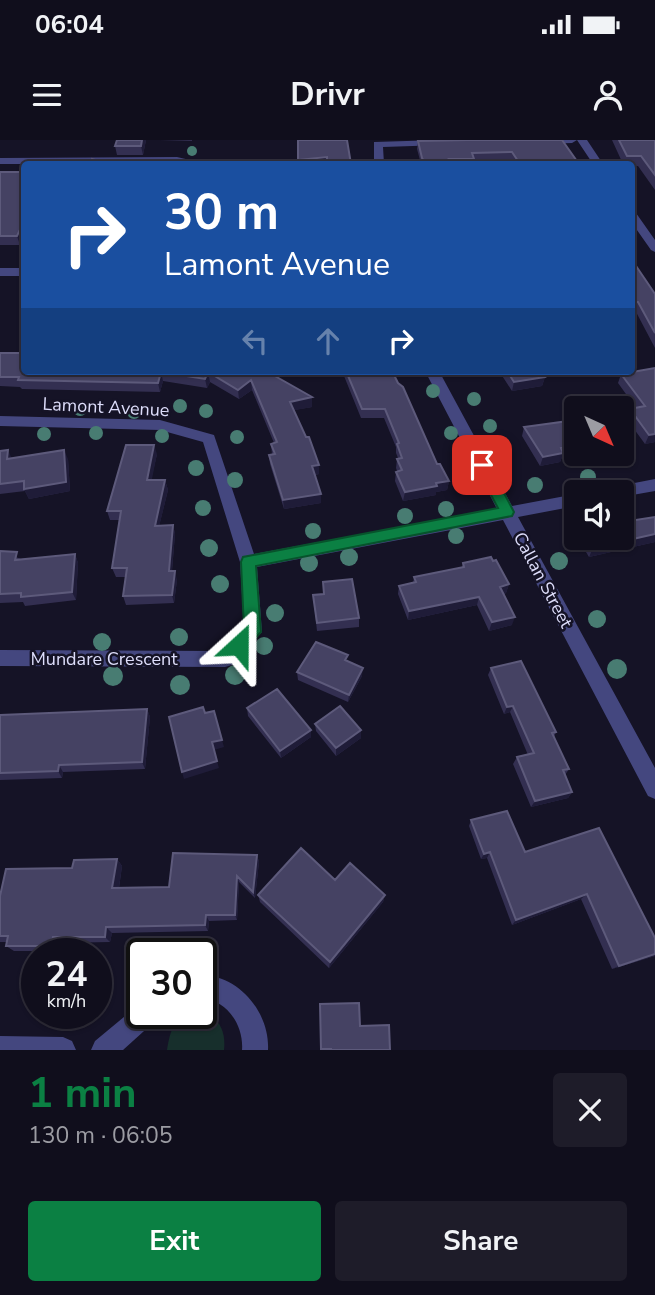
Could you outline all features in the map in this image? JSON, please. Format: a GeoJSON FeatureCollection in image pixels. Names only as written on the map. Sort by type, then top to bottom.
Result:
{"type":"FeatureCollection","features":[{"type":"Feature","properties":{"kind":"street"},"geometry":{"type":"LineString","coordinates":[[530,141],[572,140]]}},
{"type":"Feature","properties":{"kind":"street"},"geometry":{"type":"LineString","coordinates":[[582,140],[596,161]]}},
{"type":"Feature","properties":{"kind":"street"},"geometry":{"type":"LineString","coordinates":[[379,161],[379,144],[447,142]]}},
{"type":"Feature","properties":{"kind":"street"},"geometry":{"type":"LineString","coordinates":[[0,161],[183,161]]}},
{"type":"Feature","properties":{"kind":"street"},"geometry":{"type":"LineString","coordinates":[[635,219],[655,248]]}},
{"type":"Feature","properties":{"kind":"street"},"geometry":{"type":"LineString","coordinates":[[0,272],[21,272]]}},
{"type":"Feature","properties":{"kind":"street","name":"Callan Street"},"geometry":{"type":"LineString","coordinates":[[434,375],[655,789]]}},
{"type":"Feature","properties":{"kind":"street","name":"Lamont Avenue"},"geometry":{"type":"LineString","coordinates":[[0,421],[160,425],[209,439],[248,562]]}},
{"type":"Feature","properties":{"kind":"street"},"geometry":{"type":"LineString","coordinates":[[634,489],[655,485]]}},
{"type":"Feature","properties":{"kind":"street"},"geometry":{"type":"LineString","coordinates":[[248,562],[564,501]]}},
{"type":"Feature","properties":{"kind":"street","name":"Mundare Crescent"},"geometry":{"type":"LineString","coordinates":[[0,658],[225,659],[253,632],[248,562]]}},
{"type":"Feature","properties":{"kind":"street"},"geometry":{"type":"LineString","coordinates":[[217,988],[244,1011],[257,1042],[256,1050]]}},
{"type":"Feature","properties":{"kind":"street"},"geometry":{"type":"LineString","coordinates":[[104,1050],[127,1029]]}},
{"type":"Feature","properties":{"kind":"street"},"geometry":{"type":"LineString","coordinates":[[0,1049],[63,1050]]}},
{"type":"Feature","properties":{"kind":"green space"},"geometry":{"type":"Polygon","coordinates":[[[217,1021],[224,1037],[224,1050],[167,1050],[172,1029],[217,1029],[217,1021]]]}},
{"type":"Feature","properties":{"kind":"building"},"geometry":{"type":"Polygon","coordinates":[[[117,140],[142,140],[141,146],[115,146],[117,140]]]}},
{"type":"Feature","properties":{"kind":"building"},"geometry":{"type":"Polygon","coordinates":[[[298,140],[347,140],[350,161],[327,161],[327,157],[298,160],[298,140]]]}},
{"type":"Feature","properties":{"kind":"building"},"geometry":{"type":"Polygon","coordinates":[[[562,140],[577,161],[518,161],[512,152],[472,153],[474,159],[424,161],[418,141],[562,140]]]}},
{"type":"Feature","properties":{"kind":"building"},"geometry":{"type":"Polygon","coordinates":[[[619,140],[655,140],[655,175],[641,156],[627,156],[619,140]]]}},
{"type":"Feature","properties":{"kind":"building"},"geometry":{"type":"Polygon","coordinates":[[[0,172],[21,172],[21,227],[17,236],[0,236],[0,172]]]}},
{"type":"Feature","properties":{"kind":"building"},"geometry":{"type":"Polygon","coordinates":[[[635,264],[655,294],[655,333],[638,302],[635,302],[635,264]]]}},
{"type":"Feature","properties":{"kind":"building"},"geometry":{"type":"Polygon","coordinates":[[[21,350],[21,375],[160,375],[158,383],[18,380],[19,377],[0,377],[0,353],[20,353],[21,350]]]}},
{"type":"Feature","properties":{"kind":"building"},"geometry":{"type":"Polygon","coordinates":[[[655,368],[655,434],[649,435],[634,414],[634,408],[645,406],[622,375],[635,375],[635,372],[655,368]]]}},
{"type":"Feature","properties":{"kind":"building"},"geometry":{"type":"Polygon","coordinates":[[[180,375],[207,375],[205,379],[180,375]]]}},
{"type":"Feature","properties":{"kind":"building"},"geometry":{"type":"Polygon","coordinates":[[[213,375],[273,375],[312,397],[290,402],[306,437],[309,437],[319,465],[312,466],[321,494],[283,500],[269,455],[275,454],[271,444],[277,442],[251,380],[238,390],[213,375]]]}},
{"type":"Feature","properties":{"kind":"building"},"geometry":{"type":"Polygon","coordinates":[[[348,375],[394,375],[403,387],[437,464],[440,464],[449,481],[405,492],[396,472],[402,470],[397,459],[402,458],[397,444],[399,443],[385,409],[362,409],[348,375]]]}},
{"type":"Feature","properties":{"kind":"building"},"geometry":{"type":"Polygon","coordinates":[[[510,375],[545,377],[514,382],[510,375]]]}},
{"type":"Feature","properties":{"kind":"building"},"geometry":{"type":"Polygon","coordinates":[[[564,422],[564,448],[561,448],[563,453],[543,457],[524,427],[564,422]]]}},
{"type":"Feature","properties":{"kind":"building"},"geometry":{"type":"Polygon","coordinates":[[[126,445],[154,445],[147,480],[165,480],[155,526],[173,525],[169,571],[175,571],[172,595],[123,596],[127,568],[112,568],[121,511],[107,511],[126,445]]]}},
{"type":"Feature","properties":{"kind":"building"},"geometry":{"type":"Polygon","coordinates":[[[8,450],[7,459],[64,450],[66,482],[24,489],[24,481],[0,484],[0,451],[8,450]]]}},
{"type":"Feature","properties":{"kind":"building"},"geometry":{"type":"Polygon","coordinates":[[[655,517],[655,534],[634,539],[634,520],[655,517]]]}},
{"type":"Feature","properties":{"kind":"building"},"geometry":{"type":"Polygon","coordinates":[[[0,551],[17,552],[15,560],[75,554],[72,592],[21,597],[21,593],[0,594],[0,551]]]}},
{"type":"Feature","properties":{"kind":"building"},"geometry":{"type":"Polygon","coordinates":[[[491,557],[493,561],[496,560],[509,584],[500,587],[515,617],[492,622],[479,597],[409,611],[399,586],[416,582],[414,577],[464,567],[463,563],[491,557]]]}},
{"type":"Feature","properties":{"kind":"building"},"geometry":{"type":"Polygon","coordinates":[[[352,579],[359,618],[317,623],[313,595],[324,594],[323,582],[352,579]]]}},
{"type":"Feature","properties":{"kind":"building"},"geometry":{"type":"Polygon","coordinates":[[[316,642],[348,655],[345,660],[363,668],[349,695],[297,672],[316,642]]]}},
{"type":"Feature","properties":{"kind":"building"},"geometry":{"type":"Polygon","coordinates":[[[521,661],[556,732],[552,733],[569,769],[563,770],[572,792],[535,801],[517,757],[534,753],[513,706],[507,707],[491,668],[521,661]]]}},
{"type":"Feature","properties":{"kind":"building"},"geometry":{"type":"Polygon","coordinates":[[[277,689],[311,730],[280,751],[247,708],[277,689]]]}},
{"type":"Feature","properties":{"kind":"building"},"geometry":{"type":"Polygon","coordinates":[[[340,706],[361,730],[336,748],[315,724],[340,706]]]}},
{"type":"Feature","properties":{"kind":"building"},"geometry":{"type":"Polygon","coordinates":[[[203,707],[205,713],[214,711],[222,740],[212,742],[217,761],[182,772],[169,717],[203,707]]]}},
{"type":"Feature","properties":{"kind":"building"},"geometry":{"type":"Polygon","coordinates":[[[147,709],[142,762],[59,765],[58,771],[0,773],[0,715],[147,709]]]}},
{"type":"Feature","properties":{"kind":"building"},"geometry":{"type":"Polygon","coordinates":[[[507,811],[525,852],[599,828],[655,938],[655,954],[619,966],[587,894],[516,920],[490,852],[484,854],[471,820],[507,811]]]}},
{"type":"Feature","properties":{"kind":"building"},"geometry":{"type":"Polygon","coordinates":[[[301,848],[335,880],[350,863],[385,895],[330,962],[258,895],[301,848]]]}},
{"type":"Feature","properties":{"kind":"building"},"geometry":{"type":"Polygon","coordinates":[[[173,853],[257,855],[253,892],[237,876],[235,915],[206,915],[205,925],[106,927],[105,937],[21,938],[21,946],[6,946],[8,936],[0,936],[0,896],[6,869],[72,868],[74,860],[117,859],[112,888],[169,887],[173,853]]]}},
{"type":"Feature","properties":{"kind":"building"},"geometry":{"type":"Polygon","coordinates":[[[359,1003],[360,1026],[389,1025],[390,1050],[321,1049],[320,1004],[359,1003]]]}},
{"type":"Feature","properties":{"kind":"route"},"geometry":{"type":"LineString","coordinates":[[239,645],[253,632],[248,562],[507,512],[482,465]]}}]}
